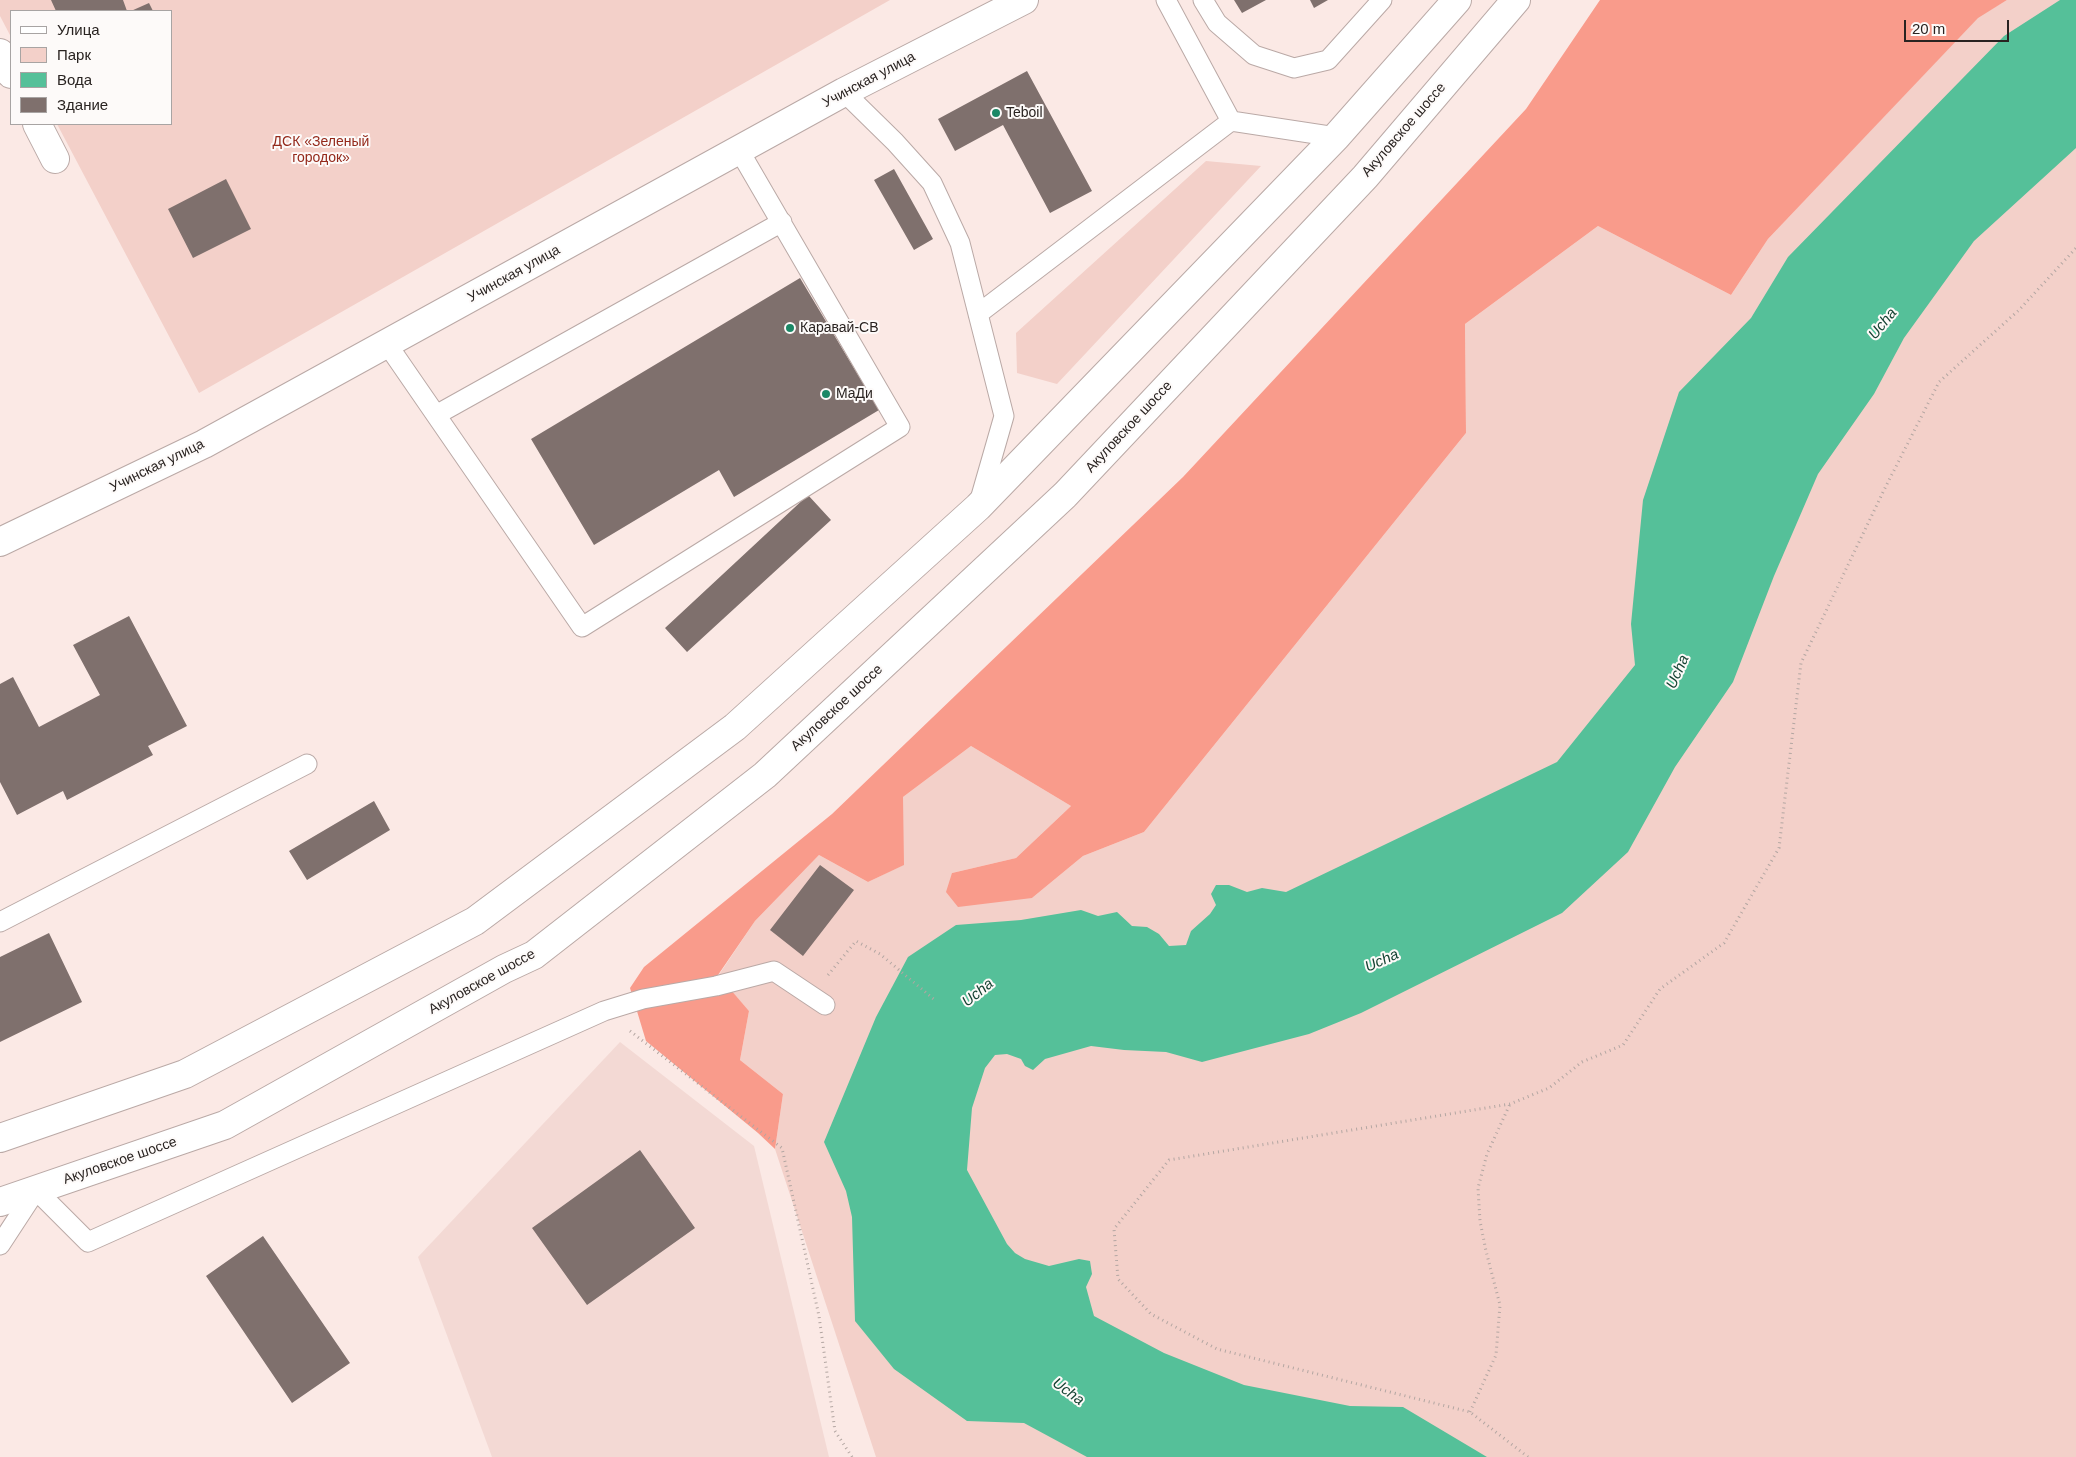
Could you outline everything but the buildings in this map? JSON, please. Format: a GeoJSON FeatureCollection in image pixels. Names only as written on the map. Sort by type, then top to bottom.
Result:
{"type":"FeatureCollection","features":[{"type":"Feature","properties":{"kind":"main road","name":"Учинская улица"},"geometry":{"type":"LineString","coordinates":[[0,542],[204,444],[844,92],[1024,0]]}},
{"type":"Feature","properties":{"kind":"main road"},"geometry":{"type":"LineString","coordinates":[[0,1138],[185,1074],[475,921],[735,727],[978,507],[1336,137],[1457,0]]}},
{"type":"Feature","properties":{"kind":"main road","name":"Акуловское шоссе"},"geometry":{"type":"LineString","coordinates":[[0,1202],[225,1125],[504,969],[534,956],[765,775],[1065,494],[1365,177],[1516,0]]}},
{"type":"Feature","properties":{"kind":"main road"},"geometry":{"type":"LineString","coordinates":[[0,53],[10,72]]}},
{"type":"Feature","properties":{"kind":"main road"},"geometry":{"type":"LineString","coordinates":[[38,125],[55,159]]}},
{"type":"Feature","properties":{"kind":"lane"},"geometry":{"type":"LineString","coordinates":[[1166,0],[1231,121]]}},
{"type":"Feature","properties":{"kind":"lane"},"geometry":{"type":"LineString","coordinates":[[1203,0],[1217,23],[1254,55],[1294,68],[1328,60],[1382,0]]}},
{"type":"Feature","properties":{"kind":"lane"},"geometry":{"type":"LineString","coordinates":[[844,92],[895,142],[932,183],[960,242],[1004,416],[978,507]]}},
{"type":"Feature","properties":{"kind":"lane"},"geometry":{"type":"LineString","coordinates":[[978,314],[1231,121],[1336,137]]}},
{"type":"Feature","properties":{"kind":"lane"},"geometry":{"type":"LineString","coordinates":[[387,344],[582,627],[900,426],[740,150]]}},
{"type":"Feature","properties":{"kind":"lane"},"geometry":{"type":"LineString","coordinates":[[436,415],[782,222]]}},
{"type":"Feature","properties":{"kind":"lane"},"geometry":{"type":"LineString","coordinates":[[0,922],[307,764]]}},
{"type":"Feature","properties":{"kind":"lane"},"geometry":{"type":"LineString","coordinates":[[0,1245],[36,1190],[88,1242],[604,1011],[642,999],[716,986],[774,971],[825,1005]]}},
{"type":"Feature","properties":{"kind":"path"},"geometry":{"type":"LineString","coordinates":[[1528,1457],[1470,1412],[1216,1350],[1151,1314],[1118,1279],[1114,1229],[1169,1160],[1510,1104],[1549,1088],[1582,1062],[1623,1045],[1660,989],[1724,942],[1778,848],[1801,663],[1884,490],[1939,382],[2020,310],[2076,248]]}},
{"type":"Feature","properties":{"kind":"path"},"geometry":{"type":"LineString","coordinates":[[810,994],[834,969],[856,941],[880,954],[936,1001]]}},
{"type":"Feature","properties":{"kind":"path"},"geometry":{"type":"LineString","coordinates":[[604,1011],[782,1148],[819,1316],[835,1431],[852,1457]]}},
{"type":"Feature","properties":{"kind":"path"},"geometry":{"type":"LineString","coordinates":[[1470,1412],[1496,1355],[1500,1306],[1480,1221],[1478,1188],[1487,1154],[1510,1104]]}},
{"type":"Feature","properties":{"kind":"shaded area"},"geometry":{"type":"Polygon","coordinates":[[[1600,0],[2007,0],[1978,18],[1768,239],[1731,295],[1598,226],[1465,324],[1466,433],[1144,832],[1083,856],[1032,898],[958,907],[946,892],[952,873],[1016,858],[1071,806],[971,746],[903,797],[904,865],[868,882],[819,855],[755,921],[718,975],[749,1011],[740,1060],[783,1094],[775,1149],[646,1041],[630,988],[644,967],[832,814],[1183,477],[1526,109],[1600,0]]]}},
{"type":"Feature","properties":{"kind":"shaded area"},"geometry":{"type":"Polygon","coordinates":[[[620,1042],[754,1146],[829,1457],[492,1457],[418,1257],[620,1042]]]}},
{"type":"Feature","properties":{"kind":"green space","name":"ДСК «Зеленый городок»"},"geometry":{"type":"Polygon","coordinates":[[[0,0],[890,0],[199,393],[58,125],[172,125],[172,10],[10,10],[10,35],[0,16],[0,0]]]}},
{"type":"Feature","properties":{"kind":"green space"},"geometry":{"type":"Polygon","coordinates":[[[2007,0],[2076,0],[2076,1457],[876,1457],[775,1149],[783,1094],[740,1060],[749,1011],[718,976],[755,921],[819,855],[868,882],[903,865],[903,797],[971,746],[1071,806],[1016,858],[952,873],[1032,898],[1083,856],[1144,832],[1466,433],[1465,324],[1598,226],[1731,295],[1768,239],[1978,17],[2007,0]]]}},
{"type":"Feature","properties":{"kind":"green space"},"geometry":{"type":"Polygon","coordinates":[[[1206,161],[1261,166],[1057,384],[1017,373],[1016,333],[1206,161]]]}},
{"type":"Feature","properties":{"kind":"water","name":"Ucha"},"geometry":{"type":"Polygon","coordinates":[[[2060,0],[2076,0],[2076,148],[1974,241],[1904,338],[1874,394],[1818,474],[1774,576],[1733,682],[1675,767],[1628,852],[1562,913],[1361,1013],[1309,1034],[1202,1062],[1166,1052],[1091,1046],[1045,1059],[1033,1070],[1025,1066],[1021,1059],[1007,1054],[995,1055],[985,1068],[972,1108],[967,1170],[1007,1244],[1015,1253],[1025,1259],[1049,1266],[1079,1259],[1090,1261],[1092,1274],[1086,1287],[1094,1316],[1164,1353],[1244,1385],[1350,1406],[1403,1407],[1487,1457],[1087,1457],[1024,1423],[967,1421],[894,1369],[855,1321],[852,1217],[846,1191],[824,1142],[876,1017],[908,957],[956,925],[1021,920],[1081,910],[1098,916],[1117,912],[1132,926],[1147,927],[1159,934],[1169,946],[1186,945],[1191,931],[1210,914],[1216,905],[1211,894],[1216,885],[1229,885],[1247,892],[1262,888],[1286,892],[1557,762],[1635,665],[1631,624],[1643,500],[1679,392],[1751,318],[1788,257],[2004,36],[2060,0]]]}},
{"type":"Feature","properties":{"kind":"place","name":"Teboil"},"geometry":{"type":"Point","coordinates":[996,113]}},
{"type":"Feature","properties":{"kind":"place","name":"Каравай-СВ"},"geometry":{"type":"Point","coordinates":[790,328]}},
{"type":"Feature","properties":{"kind":"place","name":"МаДи"},"geometry":{"type":"Point","coordinates":[826,394]}}]}
